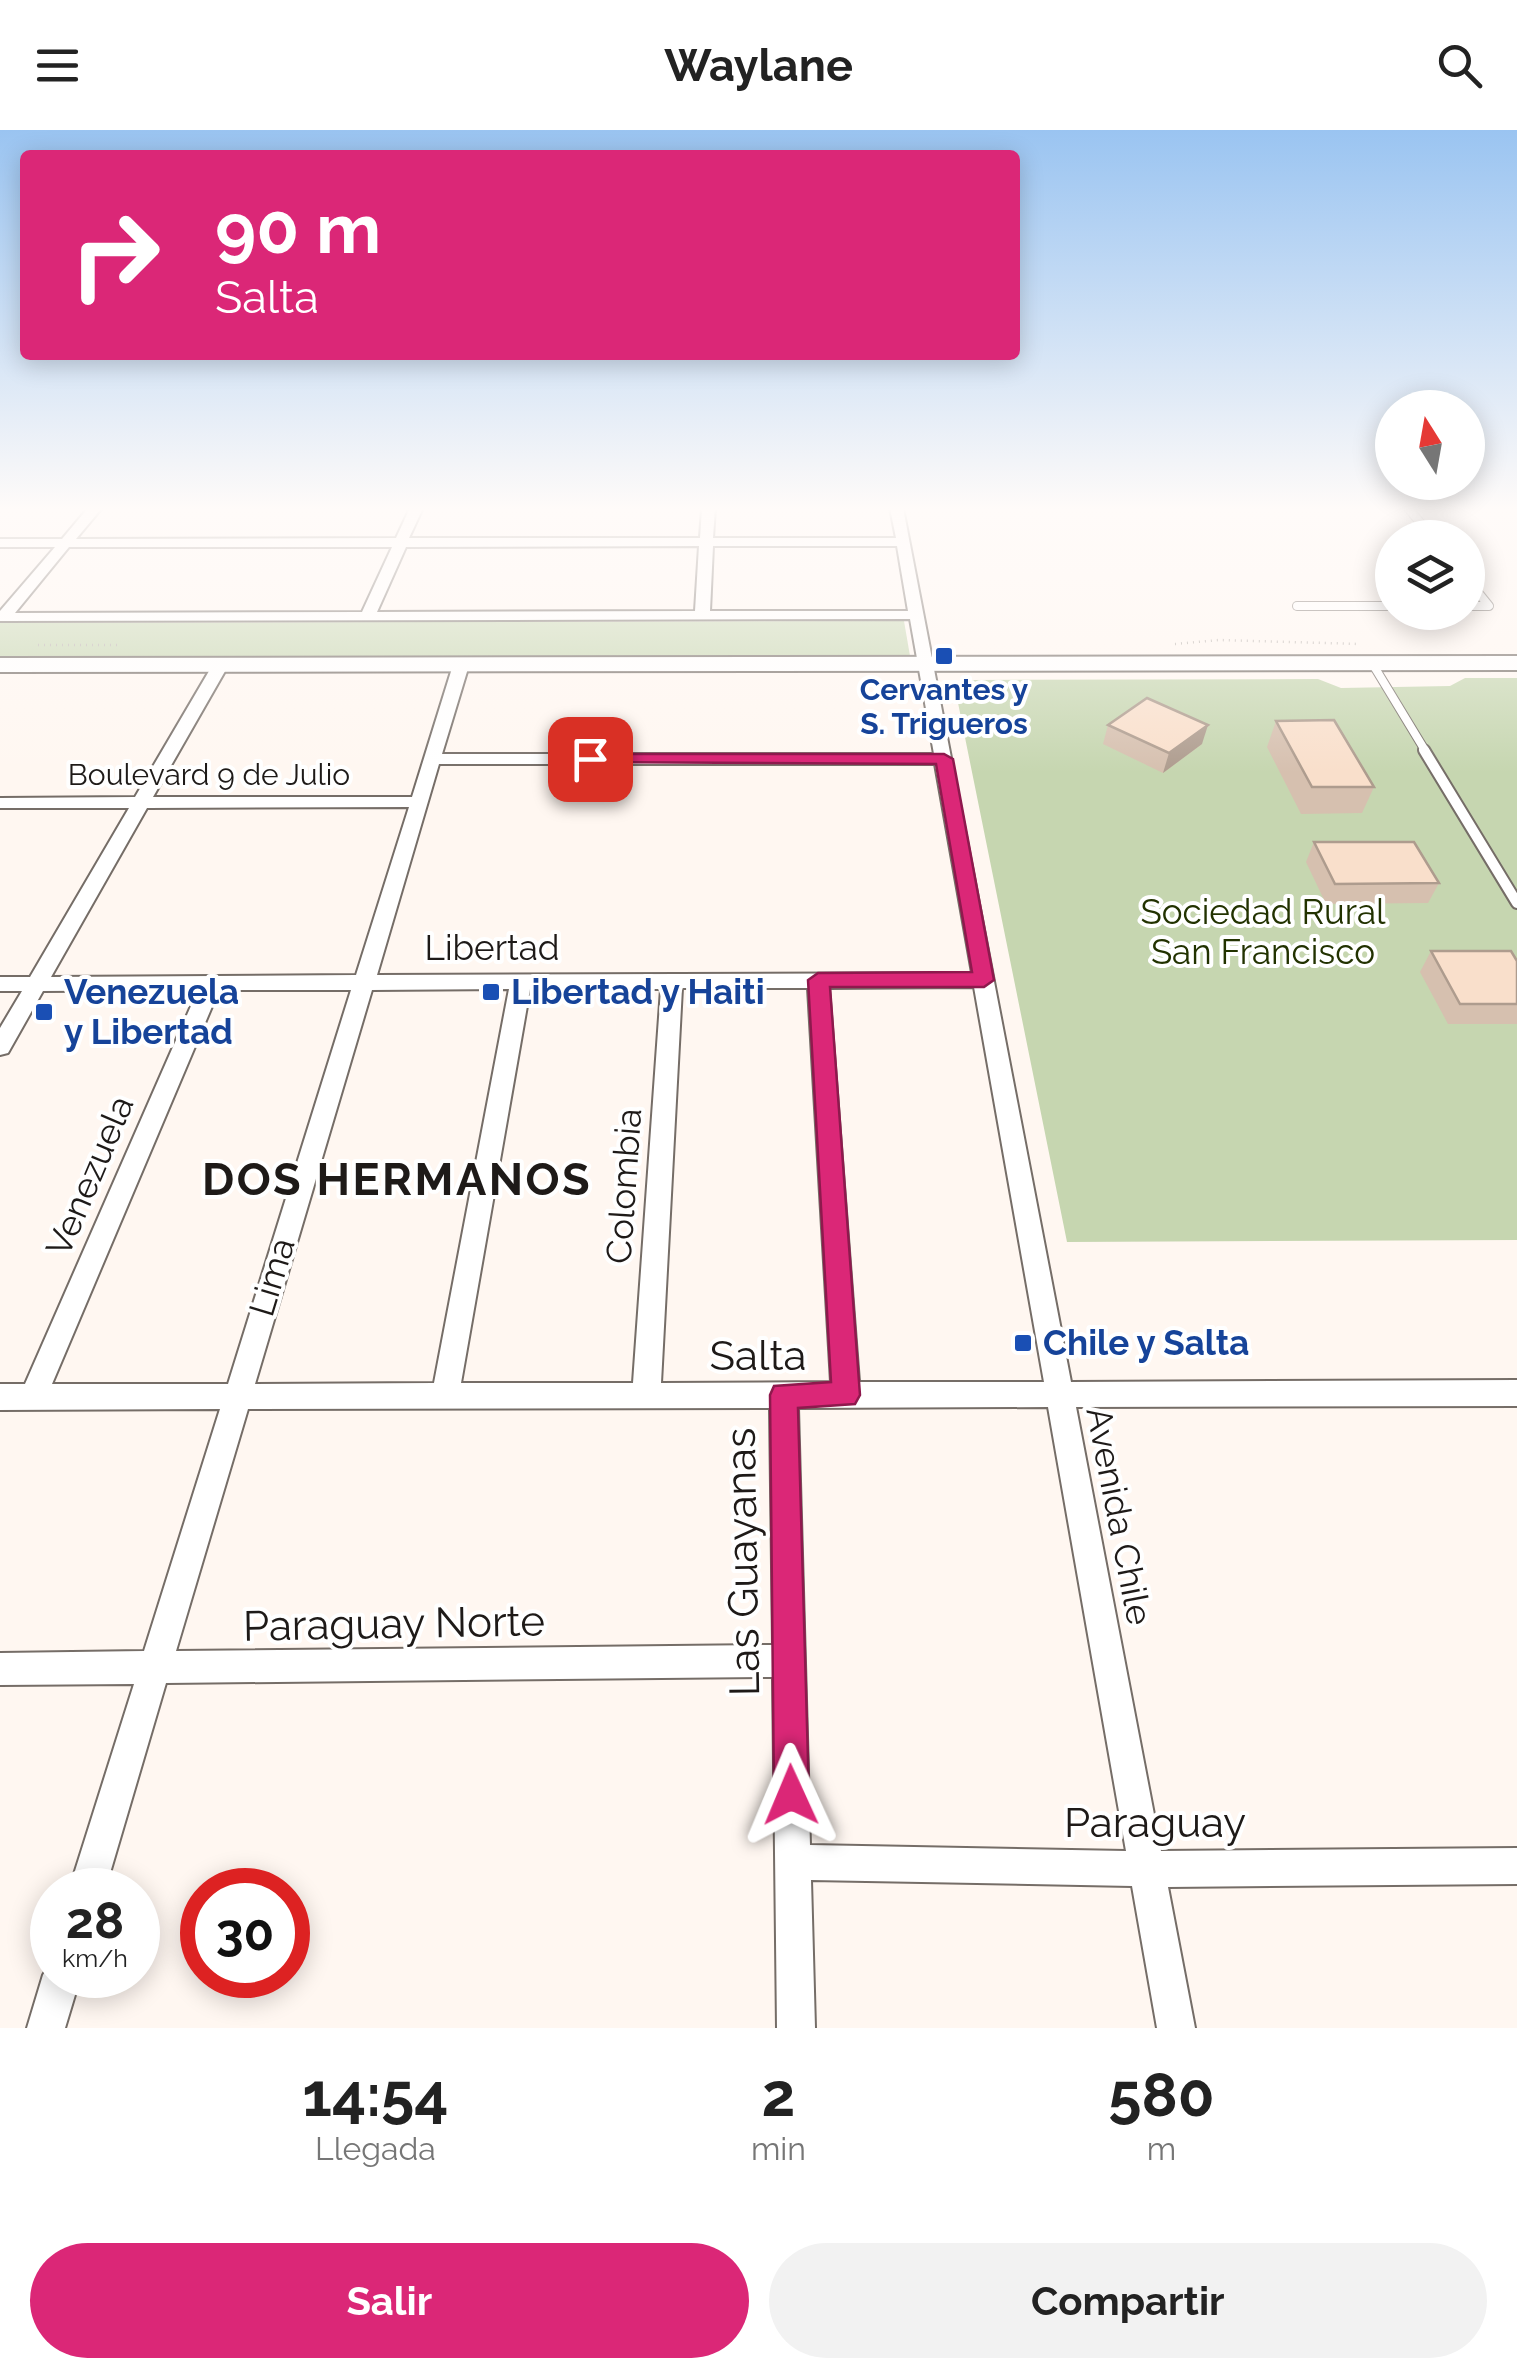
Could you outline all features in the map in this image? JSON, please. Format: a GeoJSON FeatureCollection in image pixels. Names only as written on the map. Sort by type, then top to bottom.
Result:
{"type":"FeatureCollection","features":[{"type":"Feature","properties":{"kind":"main road"},"geometry":{"type":"LineString","coordinates":[[0,665],[1517,663]]}},
{"type":"Feature","properties":{"kind":"street"},"geometry":{"type":"LineString","coordinates":[[1,617],[19,597]]}},
{"type":"Feature","properties":{"kind":"street"},"geometry":{"type":"LineString","coordinates":[[368,616],[377,597]]}},
{"type":"Feature","properties":{"kind":"street"},"geometry":{"type":"LineString","coordinates":[[702,615],[703,597]]}},
{"type":"Feature","properties":{"kind":"street","name":"Avenida Chile"},"geometry":{"type":"LineString","coordinates":[[912,597],[1176,2028]]}},
{"type":"Feature","properties":{"kind":"street"},"geometry":{"type":"LineString","coordinates":[[1,617],[915,615]]}},
{"type":"Feature","properties":{"kind":"street","name":"Lima"},"geometry":{"type":"LineString","coordinates":[[94,1868],[461,664]]}},
{"type":"Feature","properties":{"kind":"street"},"geometry":{"type":"LineString","coordinates":[[0,1047],[220,666]]}},
{"type":"Feature","properties":{"kind":"street"},"geometry":{"type":"LineString","coordinates":[[432,759],[944,759]]}},
{"type":"Feature","properties":{"kind":"street","name":"Boulevard 9 de Julio"},"geometry":{"type":"LineString","coordinates":[[0,803],[418,802]]}},
{"type":"Feature","properties":{"kind":"street"},"geometry":{"type":"LineString","coordinates":[[445,1396],[521,980]]}},
{"type":"Feature","properties":{"kind":"street","name":"Colombia"},"geometry":{"type":"LineString","coordinates":[[646,1396],[672,980]]}},
{"type":"Feature","properties":{"kind":"street"},"geometry":{"type":"LineString","coordinates":[[818,980],[846,1395]]}},
{"type":"Feature","properties":{"kind":"street","name":"Libertad"},"geometry":{"type":"LineString","coordinates":[[0,984],[984,980]]}},
{"type":"Feature","properties":{"kind":"street","name":"Venezuela"},"geometry":{"type":"LineString","coordinates":[[33,1397],[212,982]]}},
{"type":"Feature","properties":{"kind":"street","name":"Salta"},"geometry":{"type":"LineString","coordinates":[[0,1397],[1517,1393]]}},
{"type":"Feature","properties":{"kind":"street","name":"Las Guayanas"},"geometry":{"type":"LineString","coordinates":[[784,1395],[796,2028]]}},
{"type":"Feature","properties":{"kind":"street","name":"Paraguay Norte"},"geometry":{"type":"LineString","coordinates":[[0,1669],[788,1661]]}},
{"type":"Feature","properties":{"kind":"street","name":"Paraguay"},"geometry":{"type":"LineString","coordinates":[[793,1862],[1146,1869],[1517,1866]]}},
{"type":"Feature","properties":{"kind":"street"},"geometry":{"type":"LineString","coordinates":[[46,2028],[55,1998]]}},
{"type":"Feature","properties":{"kind":"lane"},"geometry":{"type":"LineString","coordinates":[[1297,606],[1375,606]]}},
{"type":"Feature","properties":{"kind":"lane"},"geometry":{"type":"LineString","coordinates":[[1372,663],[1517,903]]}},
{"type":"Feature","properties":{"kind":"green space"},"geometry":{"type":"Polygon","coordinates":[[[904,621],[910,656],[0,658],[0,623],[904,621]]]}},
{"type":"Feature","properties":{"kind":"green space","name":"Sociedad Rural San Francisco"},"geometry":{"type":"Polygon","coordinates":[[[1465,678],[1517,678],[1517,1240],[1067,1242],[955,688],[972,680],[1318,679],[1341,688],[1450,686],[1465,678]]]}},
{"type":"Feature","properties":{"kind":"building"},"geometry":{"type":"Polygon","coordinates":[[[1147,698],[1208,725],[1169,753],[1108,725],[1147,698]]]}},
{"type":"Feature","properties":{"kind":"building"},"geometry":{"type":"Polygon","coordinates":[[[1334,720],[1374,787],[1312,787],[1276,721],[1334,720]]]}},
{"type":"Feature","properties":{"kind":"building"},"geometry":{"type":"Polygon","coordinates":[[[1314,842],[1414,842],[1439,883],[1335,884],[1314,842]]]}},
{"type":"Feature","properties":{"kind":"building"},"geometry":{"type":"Polygon","coordinates":[[[1431,951],[1511,951],[1517,961],[1517,1004],[1460,1004],[1431,951]]]}},
{"type":"Feature","properties":{"kind":"place","name":"Cervantes y S. Trigueros"},"geometry":{"type":"Point","coordinates":[944,656]}},
{"type":"Feature","properties":{"kind":"place","name":"Libertad y Haiti"},"geometry":{"type":"Point","coordinates":[491,992]}},
{"type":"Feature","properties":{"kind":"place","name":"Venezuela y Libertad"},"geometry":{"type":"Point","coordinates":[44,1012]}},
{"type":"Feature","properties":{"kind":"place","name":"Chile y Salta"},"geometry":{"type":"Point","coordinates":[1023,1343]}},
{"type":"Feature","properties":{"kind":"district","name":"DOS HERMANOS"},"geometry":{"type":"Point","coordinates":[397,1179]}},
{"type":"Feature","properties":{"kind":"route"},"geometry":{"type":"LineString","coordinates":[[590,759],[944,759],[984,980],[818,980],[846,1395],[784,1395],[791,1795]]}}]}
